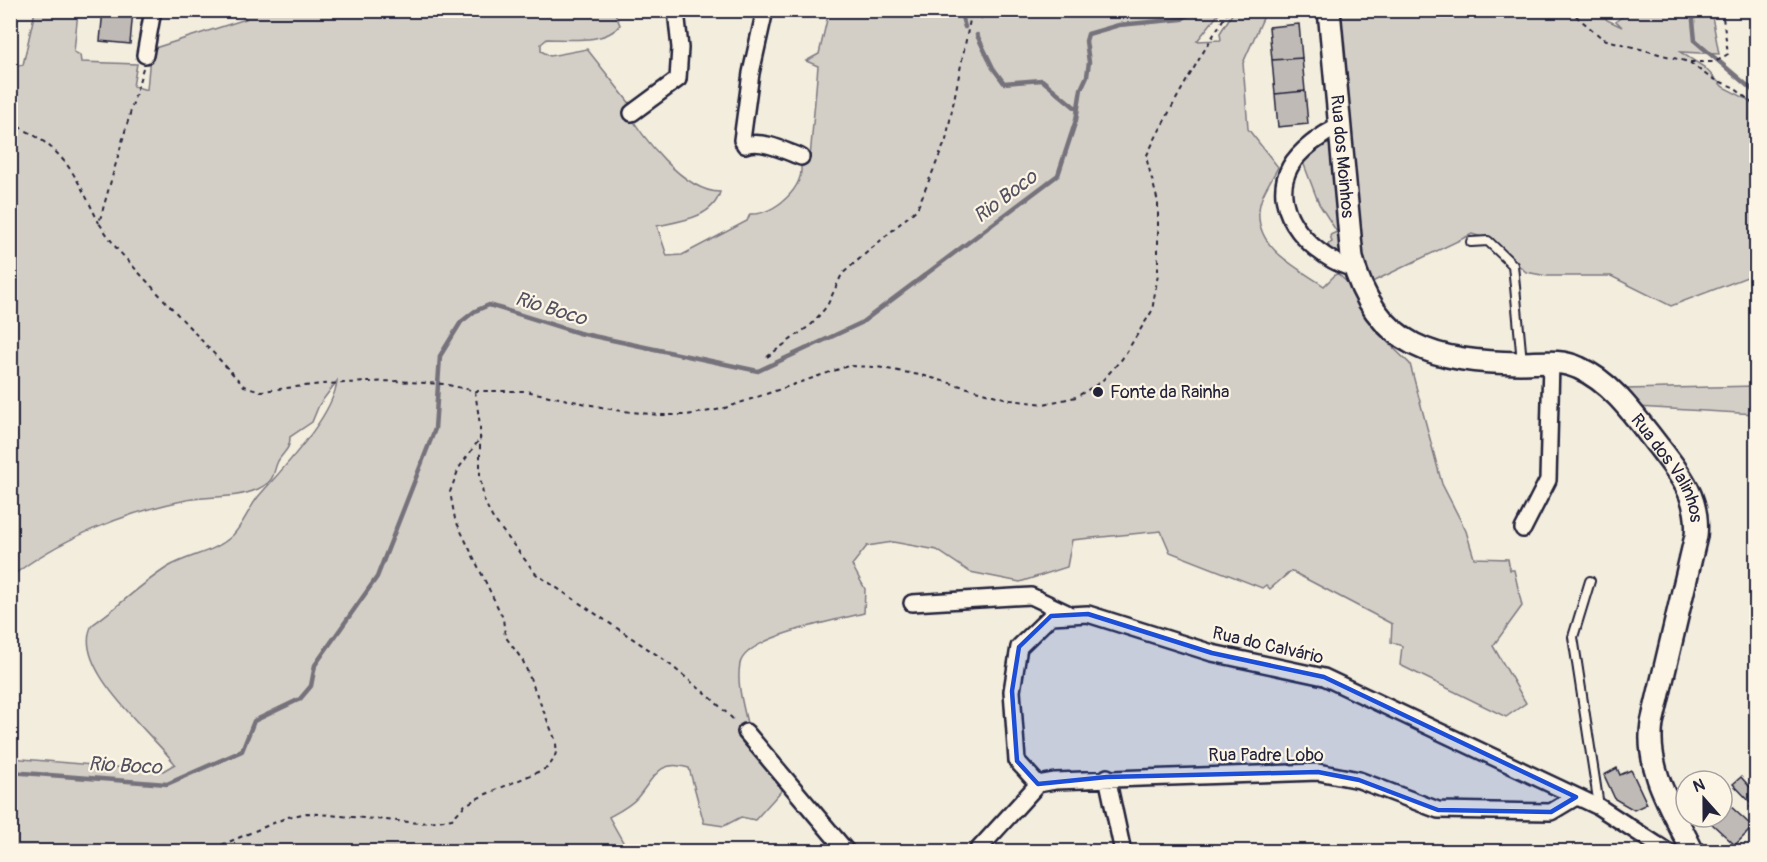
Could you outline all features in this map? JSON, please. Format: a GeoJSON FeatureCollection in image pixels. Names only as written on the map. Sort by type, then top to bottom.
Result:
{"type":"FeatureCollection","features":[{"type":"Feature","properties":{"kind":"main road","name":"Rua dos Moinhos"},"geometry":{"type":"LineString","coordinates":[[1329,10],[1350,242],[1355,269],[1369,299]]}},
{"type":"Feature","properties":{"kind":"main road","name":"Rua dos Valinhos"},"geometry":{"type":"LineString","coordinates":[[1369,299],[1384,322],[1402,338],[1426,351],[1468,361],[1551,362],[1574,366],[1601,381],[1625,405],[1682,477],[1694,501],[1698,521],[1652,723],[1650,745],[1659,782],[1693,852]]}},
{"type":"Feature","properties":{"kind":"street"},"geometry":{"type":"LineString","coordinates":[[146,55],[153,10]]}},
{"type":"Feature","properties":{"kind":"street"},"geometry":{"type":"LineString","coordinates":[[632,113],[678,79],[681,48],[676,10]]}},
{"type":"Feature","properties":{"kind":"street"},"geometry":{"type":"LineString","coordinates":[[765,10],[751,73],[742,140],[745,145],[753,142],[801,157]]}},
{"type":"Feature","properties":{"kind":"street"},"geometry":{"type":"LineString","coordinates":[[1340,126],[1328,132],[1291,164],[1287,175],[1286,199],[1293,223],[1308,242],[1339,265],[1355,269]]}},
{"type":"Feature","properties":{"kind":"street"},"geometry":{"type":"LineString","coordinates":[[1523,529],[1548,480],[1551,362]]}},
{"type":"Feature","properties":{"kind":"street"},"geometry":{"type":"LineString","coordinates":[[912,603],[1031,596],[1070,615]]}},
{"type":"Feature","properties":{"kind":"street","name":"Rua do Calvário"},"geometry":{"type":"LineString","coordinates":[[1038,784],[1017,761],[1012,692],[1019,647],[1051,615],[1088,614],[1212,653],[1324,677],[1599,807],[1668,852]]}},
{"type":"Feature","properties":{"kind":"street"},"geometry":{"type":"LineString","coordinates":[[746,732],[847,852]]}},
{"type":"Feature","properties":{"kind":"street","name":"Rua Padre Lobo"},"geometry":{"type":"LineString","coordinates":[[1038,784],[1107,777],[1318,772],[1359,780],[1438,810],[1551,812],[1576,797]]}},
{"type":"Feature","properties":{"kind":"street"},"geometry":{"type":"LineString","coordinates":[[1107,777],[1123,852]]}},
{"type":"Feature","properties":{"kind":"street"},"geometry":{"type":"LineString","coordinates":[[976,852],[1038,784]]}},
{"type":"Feature","properties":{"kind":"lane"},"geometry":{"type":"LineString","coordinates":[[1471,242],[1488,242],[1513,265],[1522,363]]}},
{"type":"Feature","properties":{"kind":"lane"},"geometry":{"type":"LineString","coordinates":[[1590,581],[1573,637],[1599,807]]}},
{"type":"Feature","properties":{"kind":"path"},"geometry":{"type":"LineString","coordinates":[[767,357],[812,324],[827,306],[842,274],[917,209],[946,140],[965,58],[972,10]]}},
{"type":"Feature","properties":{"kind":"path"},"geometry":{"type":"LineString","coordinates":[[10,123],[33,133],[62,156],[80,182],[99,223],[117,249],[244,386],[261,392],[323,384],[393,381],[444,384],[475,391],[526,391],[615,410],[658,415],[687,415],[722,409],[848,366],[877,367],[925,376],[1011,400],[1044,404],[1076,397],[1101,382],[1122,359],[1152,310],[1158,274],[1158,202],[1146,157],[1171,107],[1229,10]]}},
{"type":"Feature","properties":{"kind":"path"},"geometry":{"type":"LineString","coordinates":[[1569,10],[1603,39],[1689,62],[1715,62],[1728,54],[1722,10]]}},
{"type":"Feature","properties":{"kind":"path"},"geometry":{"type":"LineString","coordinates":[[99,223],[129,123],[146,55]]}},
{"type":"Feature","properties":{"kind":"path"},"geometry":{"type":"LineString","coordinates":[[1689,62],[1709,77],[1733,87],[1756,106]]}},
{"type":"Feature","properties":{"kind":"path"},"geometry":{"type":"LineString","coordinates":[[475,391],[481,437],[480,477],[484,500],[492,517],[536,574],[663,659],[711,698],[746,732]]}},
{"type":"Feature","properties":{"kind":"path"},"geometry":{"type":"LineString","coordinates":[[205,852],[288,817],[307,813],[420,823],[452,819],[465,805],[547,768],[555,759],[557,749],[555,739],[523,661],[505,636],[503,618],[455,519],[450,492],[459,468],[481,437]]}},
{"type":"Feature","properties":{"kind":"highlighted area"},"geometry":{"type":"Polygon","coordinates":[[[1088,614],[1212,653],[1324,677],[1576,797],[1551,812],[1438,810],[1359,780],[1318,772],[1107,777],[1038,784],[1017,761],[1012,691],[1019,647],[1051,616],[1088,614]]]}},
{"type":"Feature","properties":{"kind":"shaded area"},"geometry":{"type":"Polygon","coordinates":[[[987,10],[1221,11],[1197,41],[1221,40],[1220,33],[1234,11],[1319,11],[1319,13],[1264,16],[1243,63],[1248,129],[1278,167],[1261,199],[1260,224],[1271,247],[1302,272],[1324,286],[1337,273],[1351,286],[1378,333],[1410,364],[1442,484],[1466,531],[1474,558],[1508,559],[1510,570],[1514,570],[1522,606],[1493,646],[1526,703],[1506,717],[1400,665],[1402,646],[1391,642],[1392,624],[1291,571],[1270,589],[1266,585],[1262,588],[1170,552],[1161,531],[1072,540],[1067,567],[1020,582],[970,572],[937,550],[893,542],[867,546],[852,565],[865,589],[864,613],[775,637],[746,654],[740,664],[740,688],[748,728],[738,737],[783,789],[755,820],[741,817],[724,826],[704,823],[689,768],[671,766],[658,772],[631,804],[609,817],[628,851],[11,851],[11,758],[163,771],[175,764],[132,717],[102,679],[92,660],[88,642],[92,625],[168,567],[210,550],[233,535],[258,497],[317,426],[333,395],[337,381],[319,405],[312,422],[290,437],[288,448],[278,461],[273,476],[264,486],[239,495],[182,501],[137,513],[70,540],[49,551],[11,577],[10,67],[23,65],[35,11],[78,11],[74,52],[80,55],[81,62],[137,64],[133,86],[147,90],[150,56],[155,48],[246,19],[236,11],[614,11],[620,25],[614,31],[596,38],[547,39],[541,44],[541,51],[550,56],[587,49],[631,105],[625,107],[632,119],[665,160],[692,183],[706,190],[720,192],[716,201],[703,213],[685,220],[657,226],[667,256],[682,255],[747,221],[750,214],[769,210],[787,198],[794,190],[799,181],[800,162],[810,158],[818,66],[806,61],[819,54],[829,11],[961,11],[966,16],[982,13],[981,19],[987,10]]]}},
{"type":"Feature","properties":{"kind":"shaded area"},"geometry":{"type":"Polygon","coordinates":[[[1339,11],[1600,11],[1607,20],[1622,27],[1616,21],[1631,11],[1711,11],[1719,54],[1680,52],[1704,67],[1723,87],[1747,99],[1756,109],[1756,282],[1747,277],[1671,306],[1611,276],[1547,276],[1526,272],[1491,240],[1472,234],[1370,283],[1357,266],[1339,11]]]}},
{"type":"Feature","properties":{"kind":"shaded area"},"geometry":{"type":"Polygon","coordinates":[[[1324,143],[1331,145],[1332,151],[1342,251],[1338,254],[1325,251],[1330,249],[1328,244],[1332,242],[1330,235],[1337,232],[1319,204],[1303,162],[1324,143]]]}},
{"type":"Feature","properties":{"kind":"shaded area"},"geometry":{"type":"Polygon","coordinates":[[[1756,386],[1756,414],[1637,407],[1626,389],[1756,386]]]}},
{"type":"Feature","properties":{"kind":"building"},"geometry":{"type":"Polygon","coordinates":[[[103,10],[133,10],[130,44],[100,41],[103,10]]]}},
{"type":"Feature","properties":{"kind":"building"},"geometry":{"type":"Polygon","coordinates":[[[1299,24],[1302,58],[1272,60],[1269,27],[1299,24]]]}},
{"type":"Feature","properties":{"kind":"building"},"geometry":{"type":"Polygon","coordinates":[[[1302,58],[1305,91],[1275,94],[1272,60],[1302,58]]]}},
{"type":"Feature","properties":{"kind":"building"},"geometry":{"type":"Polygon","coordinates":[[[1305,91],[1308,124],[1278,127],[1275,94],[1305,91]]]}},
{"type":"Feature","properties":{"kind":"building"},"geometry":{"type":"Polygon","coordinates":[[[1617,768],[1620,775],[1631,770],[1647,804],[1634,810],[1615,799],[1604,775],[1617,768]]]}},
{"type":"Feature","properties":{"kind":"building"},"geometry":{"type":"Polygon","coordinates":[[[1741,777],[1756,794],[1756,814],[1750,807],[1753,805],[1734,783],[1741,777]]]}},
{"type":"Feature","properties":{"kind":"building"},"geometry":{"type":"Polygon","coordinates":[[[1734,810],[1753,827],[1735,845],[1718,829],[1734,829],[1734,810]]]}},
{"type":"Feature","properties":{"kind":"waterway"},"geometry":{"type":"LineString","coordinates":[[960,10],[965,27]]}},
{"type":"Feature","properties":{"kind":"waterway","name":"Rio Boco"},"geometry":{"type":"LineString","coordinates":[[10,772],[167,784],[242,751],[254,721],[300,699],[311,686],[315,665],[377,577],[435,429],[440,356],[461,322],[475,311],[489,305],[579,333],[758,371],[861,323],[1058,175],[1076,120],[1081,89],[1087,76],[1089,62],[1086,41],[1088,34],[1119,25],[1182,19],[1195,10]]}},
{"type":"Feature","properties":{"kind":"waterway"},"geometry":{"type":"LineString","coordinates":[[1692,10],[1695,41],[1756,93]]}},
{"type":"Feature","properties":{"kind":"waterway"},"geometry":{"type":"LineString","coordinates":[[977,35],[993,68],[1004,83],[1042,80],[1077,109]]}},
{"type":"Feature","properties":{"kind":"place","name":"Fonte da Rainha"},"geometry":{"type":"Point","coordinates":[1098,392]}}]}
